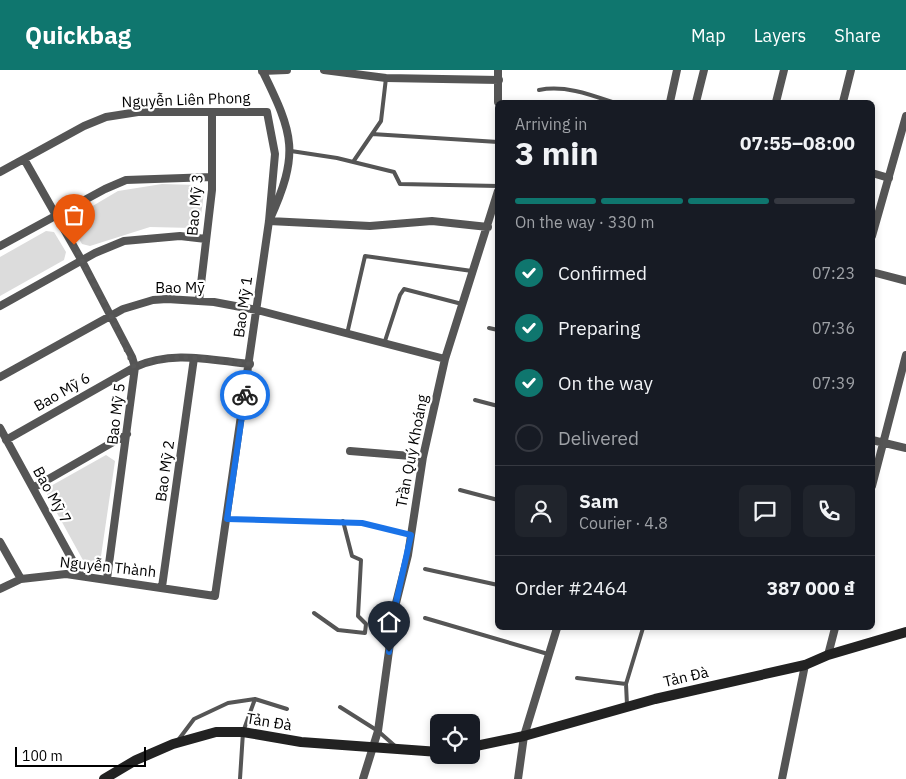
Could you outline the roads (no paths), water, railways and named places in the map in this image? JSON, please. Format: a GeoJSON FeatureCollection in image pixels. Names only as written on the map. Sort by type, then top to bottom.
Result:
{"type":"FeatureCollection","features":[{"type":"Feature","properties":{"kind":"main road","name":"Tản Đà"},"geometry":{"type":"LineString","coordinates":[[480,744],[524,736],[627,708],[805,665],[828,655],[906,632]]}},
{"type":"Feature","properties":{"kind":"main road","name":"Tản Đà"},"geometry":{"type":"LineString","coordinates":[[104,779],[136,760],[173,744],[216,732],[244,732],[301,742],[430,752]]}},
{"type":"Feature","properties":{"kind":"street"},"geometry":{"type":"LineString","coordinates":[[287,70],[262,70],[289,133],[291,151],[283,190],[269,221],[370,226],[432,221],[488,228]]}},
{"type":"Feature","properties":{"kind":"street"},"geometry":{"type":"LineString","coordinates":[[324,70],[386,78],[498,80]]}},
{"type":"Feature","properties":{"kind":"street"},"geometry":{"type":"LineString","coordinates":[[498,70],[498,100]]}},
{"type":"Feature","properties":{"kind":"street"},"geometry":{"type":"LineString","coordinates":[[670,100],[677,70]]}},
{"type":"Feature","properties":{"kind":"street"},"geometry":{"type":"LineString","coordinates":[[696,100],[704,70]]}},
{"type":"Feature","properties":{"kind":"street"},"geometry":{"type":"LineString","coordinates":[[776,100],[784,70]]}},
{"type":"Feature","properties":{"kind":"street"},"geometry":{"type":"LineString","coordinates":[[843,100],[851,70]]}},
{"type":"Feature","properties":{"kind":"street","name":"Nguyễn Liên Phong"},"geometry":{"type":"LineString","coordinates":[[0,172],[84,126],[106,117],[138,112],[267,112]]}},
{"type":"Feature","properties":{"kind":"street","name":"Bao Mỹ 3"},"geometry":{"type":"LineString","coordinates":[[199,301],[212,176],[212,112]]}},
{"type":"Feature","properties":{"kind":"street","name":"Bao Mỹ 1"},"geometry":{"type":"LineString","coordinates":[[215,596],[250,364],[269,221],[275,154],[267,112]]}},
{"type":"Feature","properties":{"kind":"street"},"geometry":{"type":"LineString","coordinates":[[875,226],[906,116]]}},
{"type":"Feature","properties":{"kind":"street","name":"Bao Mỹ 5"},"geometry":{"type":"LineString","coordinates":[[24,159],[82,260],[111,316],[134,367],[127,434],[107,579]]}},
{"type":"Feature","properties":{"kind":"street"},"geometry":{"type":"LineString","coordinates":[[875,174],[889,178]]}},
{"type":"Feature","properties":{"kind":"street"},"geometry":{"type":"LineString","coordinates":[[0,246],[126,180],[212,176]]}},
{"type":"Feature","properties":{"kind":"street","name":"Trần Quý Khoáng"},"geometry":{"type":"LineString","coordinates":[[363,779],[378,730],[395,607],[411,535],[423,457],[445,359],[495,202]]}},
{"type":"Feature","properties":{"kind":"street"},"geometry":{"type":"LineString","coordinates":[[0,306],[82,260],[124,241],[180,236],[206,238]]}},
{"type":"Feature","properties":{"kind":"street"},"geometry":{"type":"LineString","coordinates":[[875,273],[906,281]]}},
{"type":"Feature","properties":{"kind":"street","name":"Bao Mỹ"},"geometry":{"type":"LineString","coordinates":[[0,377],[111,316],[129,307],[153,300],[199,301],[257,310],[445,359]]}},
{"type":"Feature","properties":{"kind":"street"},"geometry":{"type":"LineString","coordinates":[[875,475],[906,355]]}},
{"type":"Feature","properties":{"kind":"street","name":"Bao Mỹ 6"},"geometry":{"type":"LineString","coordinates":[[6,440],[134,367],[165,357],[250,364]]}},
{"type":"Feature","properties":{"kind":"street","name":"Bao Mỹ 2"},"geometry":{"type":"LineString","coordinates":[[162,587],[194,358]]}},
{"type":"Feature","properties":{"kind":"street","name":"Bao Mỹ 7"},"geometry":{"type":"LineString","coordinates":[[0,428],[80,574]]}},
{"type":"Feature","properties":{"kind":"street"},"geometry":{"type":"LineString","coordinates":[[32,488],[127,434]]}},
{"type":"Feature","properties":{"kind":"street"},"geometry":{"type":"LineString","coordinates":[[875,441],[906,448]]}},
{"type":"Feature","properties":{"kind":"street"},"geometry":{"type":"LineString","coordinates":[[350,450],[423,457]]}},
{"type":"Feature","properties":{"kind":"street"},"geometry":{"type":"LineString","coordinates":[[0,542],[21,579]]}},
{"type":"Feature","properties":{"kind":"street","name":"Nguyễn Thành"},"geometry":{"type":"LineString","coordinates":[[0,589],[21,579],[41,575],[80,574],[215,596]]}},
{"type":"Feature","properties":{"kind":"street"},"geometry":{"type":"LineString","coordinates":[[518,779],[524,736],[556,630]]}},
{"type":"Feature","properties":{"kind":"street"},"geometry":{"type":"LineString","coordinates":[[828,655],[834,630]]}},
{"type":"Feature","properties":{"kind":"street"},"geometry":{"type":"LineString","coordinates":[[782,779],[805,665]]}},
{"type":"Feature","properties":{"kind":"lane"},"geometry":{"type":"LineString","coordinates":[[353,162],[381,121],[386,78]]}},
{"type":"Feature","properties":{"kind":"lane"},"geometry":{"type":"LineString","coordinates":[[539,90],[551,88],[565,89],[605,100]]}},
{"type":"Feature","properties":{"kind":"lane"},"geometry":{"type":"LineString","coordinates":[[372,134],[495,142]]}},
{"type":"Feature","properties":{"kind":"lane"},"geometry":{"type":"LineString","coordinates":[[291,151],[353,162],[394,172],[400,184],[495,186]]}},
{"type":"Feature","properties":{"kind":"lane"},"geometry":{"type":"LineString","coordinates":[[347,334],[364,256],[472,271]]}},
{"type":"Feature","properties":{"kind":"lane"},"geometry":{"type":"LineString","coordinates":[[384,344],[400,295],[404,290],[462,304]]}},
{"type":"Feature","properties":{"kind":"lane"},"geometry":{"type":"LineString","coordinates":[[489,328],[495,329]]}},
{"type":"Feature","properties":{"kind":"lane"},"geometry":{"type":"LineString","coordinates":[[475,400],[495,405]]}},
{"type":"Feature","properties":{"kind":"lane"},"geometry":{"type":"LineString","coordinates":[[460,490],[495,499]]}},
{"type":"Feature","properties":{"kind":"lane"},"geometry":{"type":"LineString","coordinates":[[227,519],[343,521],[362,523],[411,535]]}},
{"type":"Feature","properties":{"kind":"lane"},"geometry":{"type":"LineString","coordinates":[[314,613],[338,630],[365,633],[366,624],[358,616],[361,560],[352,556],[343,521]]}},
{"type":"Feature","properties":{"kind":"lane"},"geometry":{"type":"LineString","coordinates":[[425,569],[495,584]]}},
{"type":"Feature","properties":{"kind":"lane"},"geometry":{"type":"LineString","coordinates":[[426,618],[549,654]]}},
{"type":"Feature","properties":{"kind":"lane"},"geometry":{"type":"LineString","coordinates":[[627,708],[626,684],[642,630]]}},
{"type":"Feature","properties":{"kind":"lane"},"geometry":{"type":"LineString","coordinates":[[577,678],[626,684]]}},
{"type":"Feature","properties":{"kind":"lane"},"geometry":{"type":"LineString","coordinates":[[173,744],[182,737],[194,719],[228,703],[255,699],[287,709]]}},
{"type":"Feature","properties":{"kind":"lane"},"geometry":{"type":"LineString","coordinates":[[240,779],[244,732],[255,699]]}},
{"type":"Feature","properties":{"kind":"lane"},"geometry":{"type":"LineString","coordinates":[[340,708],[378,730],[398,750]]}}]}
